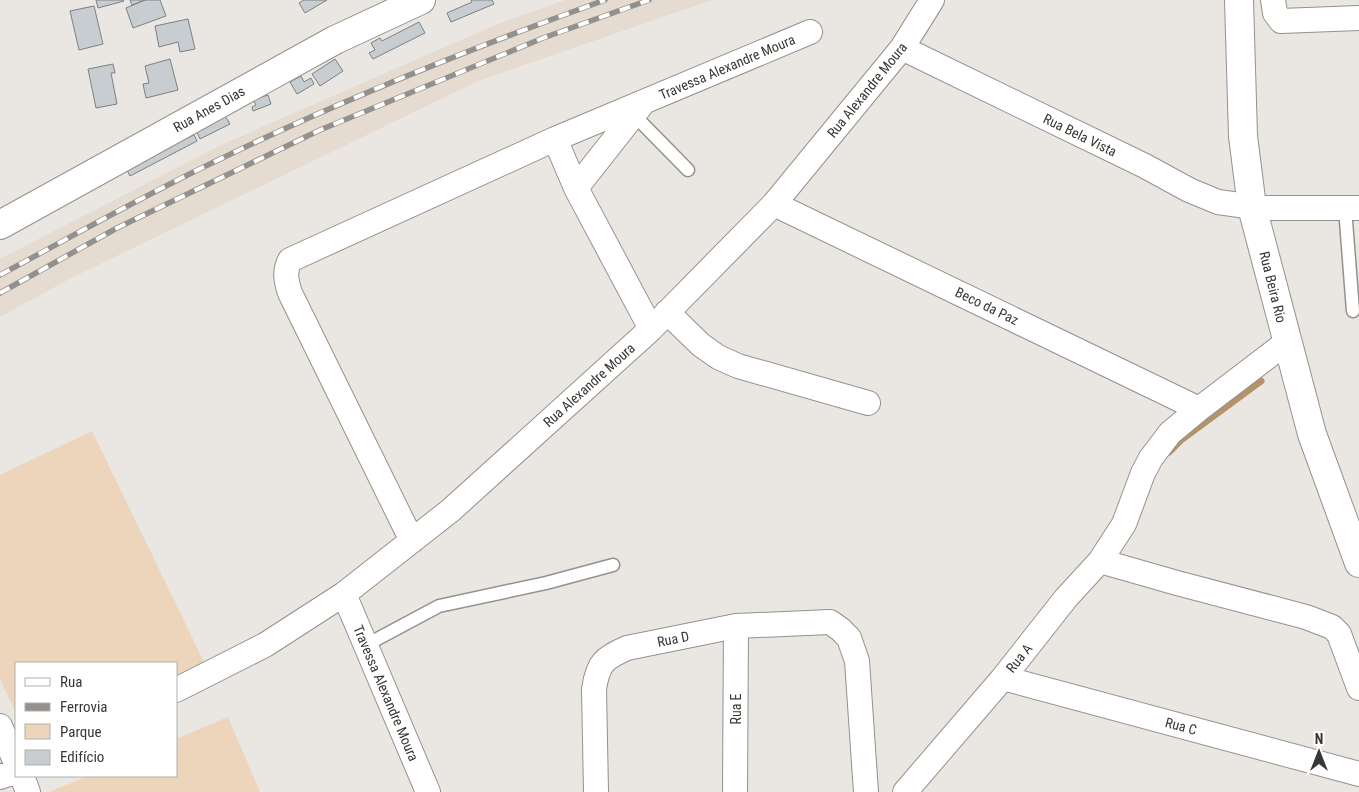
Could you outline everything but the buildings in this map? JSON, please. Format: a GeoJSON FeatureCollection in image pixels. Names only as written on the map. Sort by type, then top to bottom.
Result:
{"type":"FeatureCollection","features":[{"type":"Feature","properties":{"kind":"street","name":"Rua Anes Dias"},"geometry":{"type":"LineString","coordinates":[[0,225],[335,40],[421,0]]}},
{"type":"Feature","properties":{"kind":"street","name":"Rua Alexandre Moura"},"geometry":{"type":"LineString","coordinates":[[178,689],[266,645],[344,594],[451,510],[651,329],[774,204],[902,48],[932,0]]}},
{"type":"Feature","properties":{"kind":"street","name":"Rua Beira Rio"},"geometry":{"type":"LineString","coordinates":[[1239,0],[1244,136],[1257,207],[1287,342],[1312,434],[1359,563]]}},
{"type":"Feature","properties":{"kind":"street"},"geometry":{"type":"LineString","coordinates":[[1273,0],[1275,14],[1281,21],[1359,18]]}},
{"type":"Feature","properties":{"kind":"street","name":"Travessa Alexandre Moura"},"geometry":{"type":"LineString","coordinates":[[412,541],[290,293],[286,282],[290,260],[555,139],[639,109],[810,32]]}},
{"type":"Feature","properties":{"kind":"street","name":"Rua Bela Vista"},"geometry":{"type":"LineString","coordinates":[[902,48],[1145,166],[1189,190],[1218,202],[1257,207],[1352,208]]}},
{"type":"Feature","properties":{"kind":"street","name":"Travessa Alexandre Moura"},"geometry":{"type":"LineString","coordinates":[[576,188],[639,109]]}},
{"type":"Feature","properties":{"kind":"street"},"geometry":{"type":"LineString","coordinates":[[555,139],[576,188],[651,329]]}},
{"type":"Feature","properties":{"kind":"street","name":"Beco da Paz"},"geometry":{"type":"LineString","coordinates":[[774,204],[1199,408]]}},
{"type":"Feature","properties":{"kind":"street"},"geometry":{"type":"LineString","coordinates":[[667,312],[701,345],[718,357],[738,366],[868,403]]}},
{"type":"Feature","properties":{"kind":"street","name":"Rua A"},"geometry":{"type":"LineString","coordinates":[[912,791],[1066,598],[1100,561],[1124,524],[1143,473],[1170,433],[1199,408],[1287,342]]}},
{"type":"Feature","properties":{"kind":"street"},"geometry":{"type":"LineString","coordinates":[[1100,561],[1306,617],[1332,627],[1339,634],[1359,688]]}},
{"type":"Feature","properties":{"kind":"street","name":"Travessa Alexandre Moura"},"geometry":{"type":"LineString","coordinates":[[344,594],[428,792]]}},
{"type":"Feature","properties":{"kind":"street","name":"Rua D"},"geometry":{"type":"LineString","coordinates":[[596,792],[594,689],[596,673],[603,662],[613,654],[627,648],[736,626],[830,622],[840,628],[849,638],[857,661],[866,792]]}},
{"type":"Feature","properties":{"kind":"street","name":"Rua E"},"geometry":{"type":"LineString","coordinates":[[735,792],[736,626]]}},
{"type":"Feature","properties":{"kind":"street","name":"Rua C"},"geometry":{"type":"LineString","coordinates":[[1003,678],[1359,774]]}},
{"type":"Feature","properties":{"kind":"street"},"geometry":{"type":"LineString","coordinates":[[0,726],[15,761]]}},
{"type":"Feature","properties":{"kind":"street"},"geometry":{"type":"LineString","coordinates":[[0,777],[15,771]]}},
{"type":"Feature","properties":{"kind":"street"},"geometry":{"type":"LineString","coordinates":[[22,777],[28,792]]}},
{"type":"Feature","properties":{"kind":"lane"},"geometry":{"type":"LineString","coordinates":[[639,109],[688,170]]}},
{"type":"Feature","properties":{"kind":"lane"},"geometry":{"type":"LineString","coordinates":[[1352,208],[1353,311]]}},
{"type":"Feature","properties":{"kind":"lane"},"geometry":{"type":"LineString","coordinates":[[366,645],[439,606],[546,583],[613,565]]}},
{"type":"Feature","properties":{"kind":"shaded area"},"geometry":{"type":"Polygon","coordinates":[[[565,0],[712,0],[478,81],[69,279],[0,317],[0,259],[221,145],[500,23],[565,0]]]}},
{"type":"Feature","properties":{"kind":"green space"},"geometry":{"type":"Polygon","coordinates":[[[92,431],[206,666],[178,679],[178,662],[15,662],[15,711],[0,679],[0,475],[92,431]]]}},
{"type":"Feature","properties":{"kind":"green space"},"geometry":{"type":"Polygon","coordinates":[[[228,717],[260,792],[49,792],[86,777],[178,777],[178,738],[228,717]]]}},
{"type":"Feature","properties":{"kind":"waterway"},"geometry":{"type":"LineString","coordinates":[[1169,452],[1181,440],[1261,381]]}},
{"type":"Feature","properties":{"kind":"railway"},"geometry":{"type":"LineString","coordinates":[[0,275],[160,189],[310,117],[456,56],[605,0]]}},
{"type":"Feature","properties":{"kind":"railway"},"geometry":{"type":"LineString","coordinates":[[0,293],[117,228],[320,130],[543,38],[649,0]]}}]}
